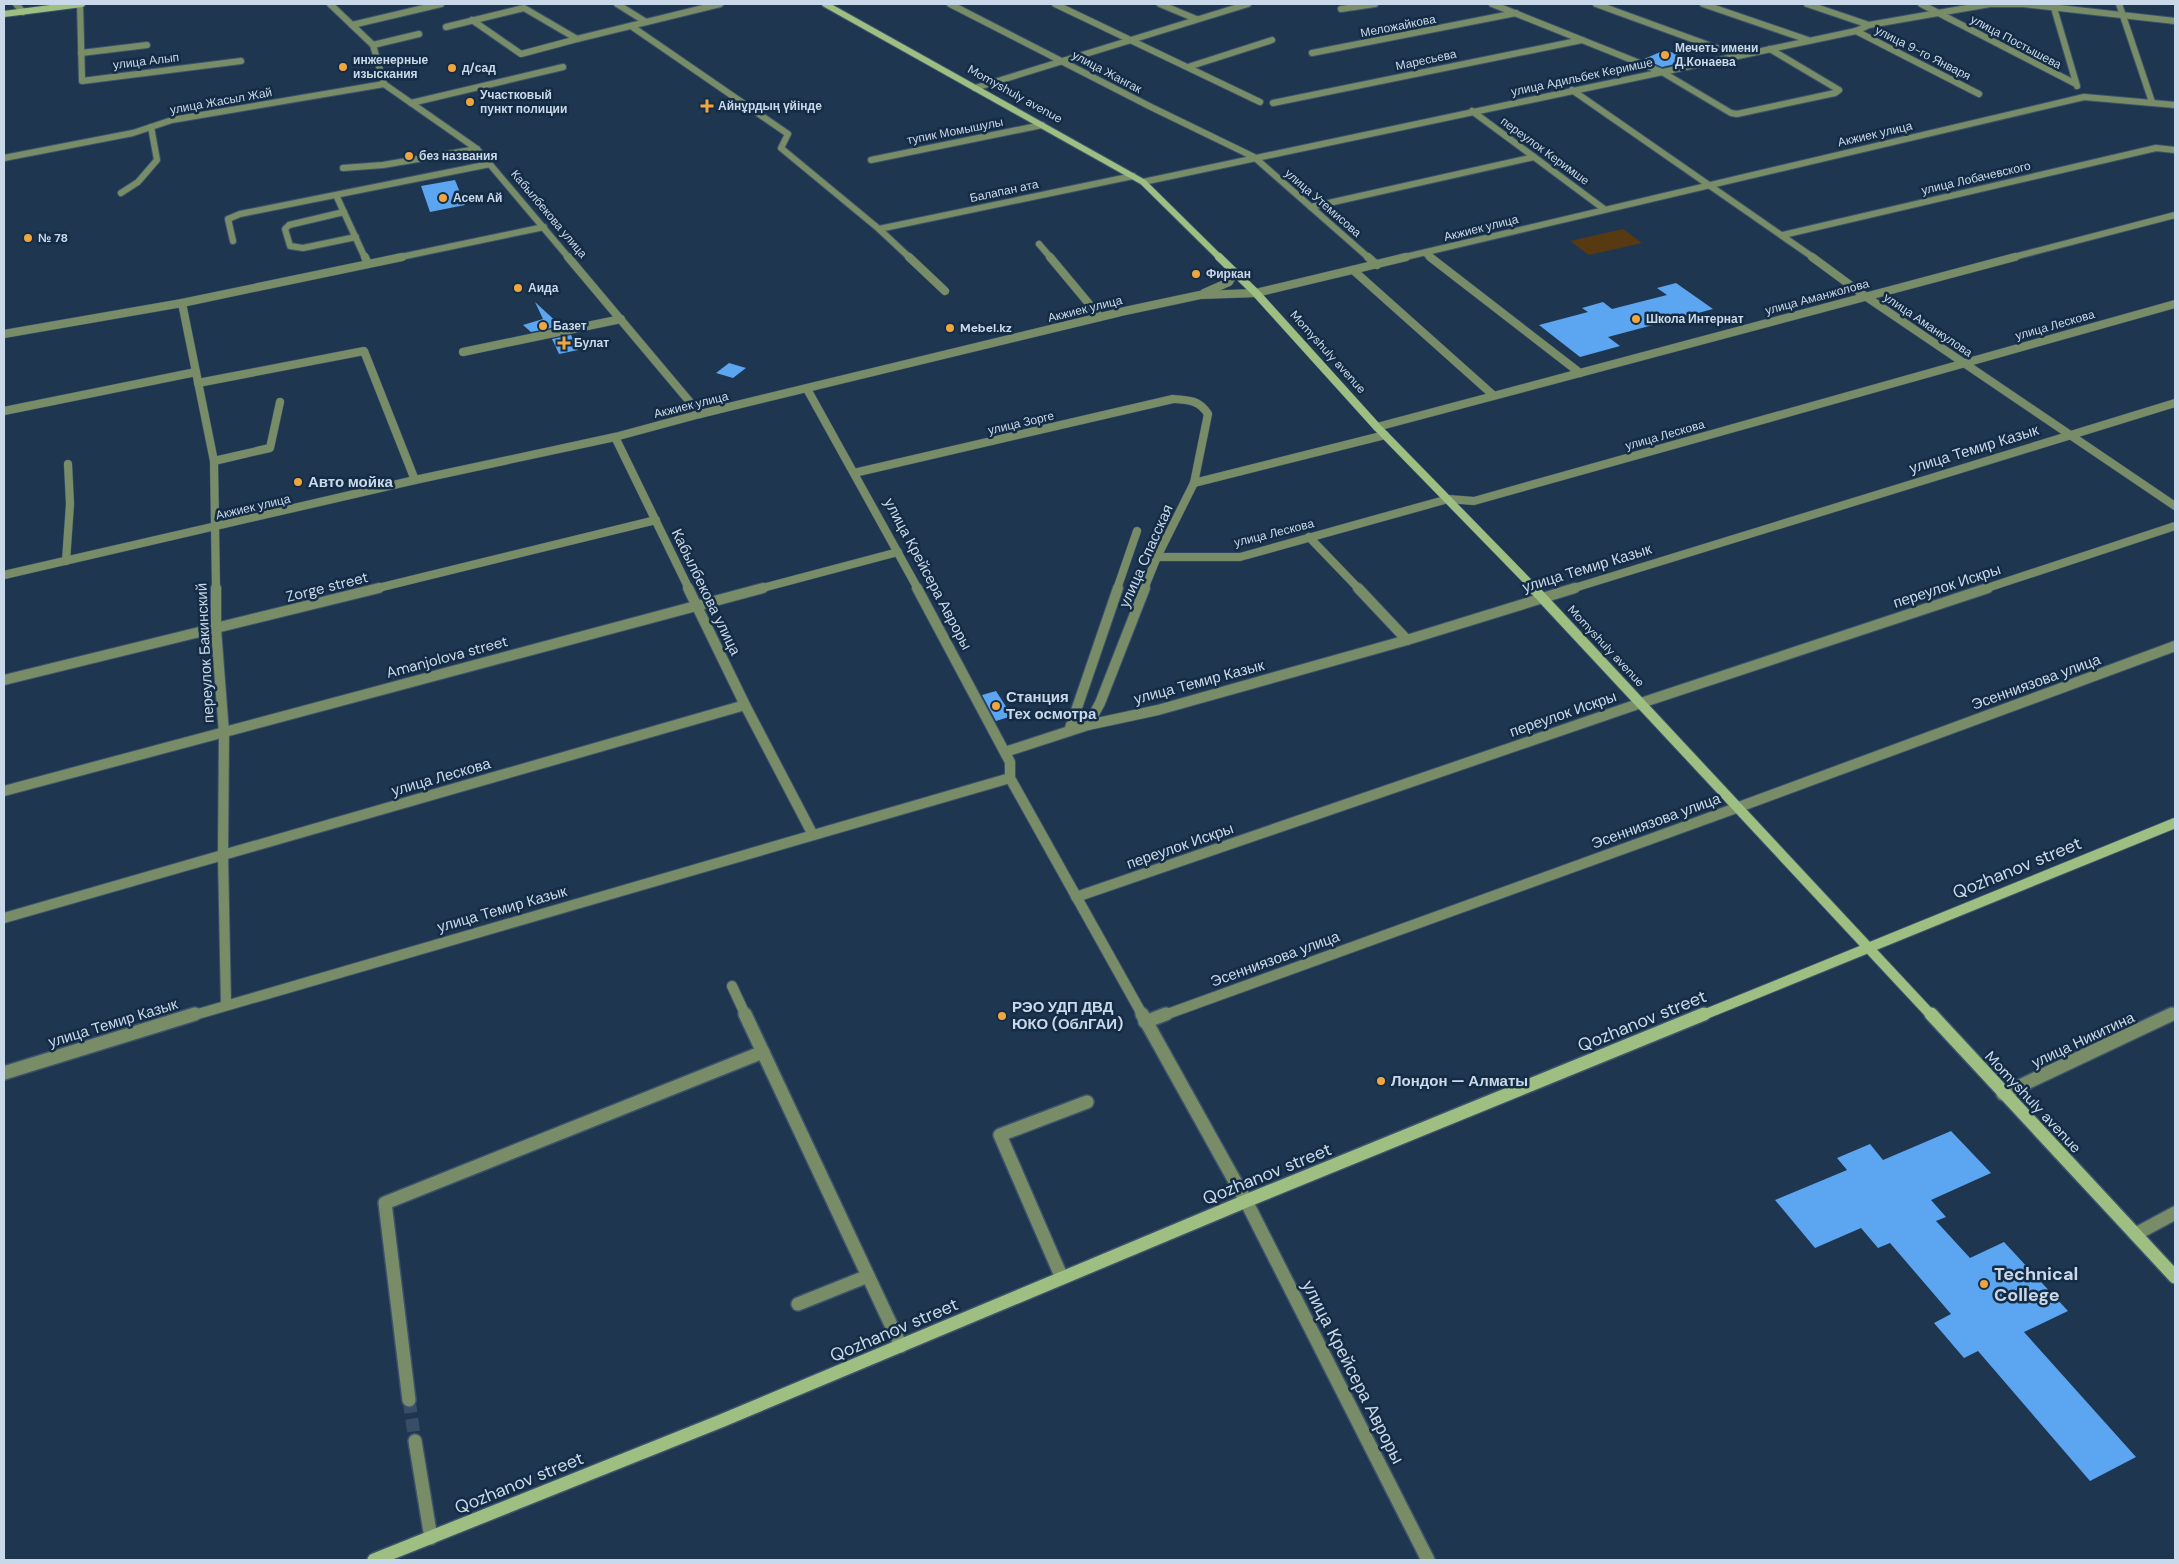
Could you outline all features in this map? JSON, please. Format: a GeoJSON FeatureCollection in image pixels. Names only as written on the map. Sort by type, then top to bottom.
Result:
{"type":"FeatureCollection","features":[{"type":"Feature","properties":{"kind":"main road"},"geometry":{"type":"LineString","coordinates":[[4,14],[81,4]]}},
{"type":"Feature","properties":{"kind":"main road","name":"Momyshuly avenue"},"geometry":{"type":"LineString","coordinates":[[825,4],[1143,182],[1256,293],[1385,435],[1542,597],[1870,947],[2003,1094],[2175,1277]]}},
{"type":"Feature","properties":{"kind":"main road","name":"Qozhanov street"},"geometry":{"type":"LineString","coordinates":[[374,1560],[721,1421],[1246,1202],[2175,822]]}},
{"type":"Feature","properties":{"kind":"street"},"geometry":{"type":"LineString","coordinates":[[16,4],[23,12]]}},
{"type":"Feature","properties":{"kind":"street","name":"улица Алып"},"geometry":{"type":"LineString","coordinates":[[81,4],[82,80],[241,61]]}},
{"type":"Feature","properties":{"kind":"street"},"geometry":{"type":"LineString","coordinates":[[330,4],[373,45],[384,84]]}},
{"type":"Feature","properties":{"kind":"street"},"geometry":{"type":"LineString","coordinates":[[352,25],[440,4]]}},
{"type":"Feature","properties":{"kind":"street"},"geometry":{"type":"LineString","coordinates":[[617,4],[646,22]]}},
{"type":"Feature","properties":{"kind":"street"},"geometry":{"type":"LineString","coordinates":[[472,20],[521,54],[720,4]]}},
{"type":"Feature","properties":{"kind":"street","name":"улица Жангак"},"geometry":{"type":"LineString","coordinates":[[950,4],[1151,107],[1254,157]]}},
{"type":"Feature","properties":{"kind":"street"},"geometry":{"type":"LineString","coordinates":[[1054,4],[1260,102]]}},
{"type":"Feature","properties":{"kind":"street"},"geometry":{"type":"LineString","coordinates":[[1160,4],[1196,20]]}},
{"type":"Feature","properties":{"kind":"street"},"geometry":{"type":"LineString","coordinates":[[975,88],[1248,4]]}},
{"type":"Feature","properties":{"kind":"street"},"geometry":{"type":"LineString","coordinates":[[1341,9],[1375,4]]}},
{"type":"Feature","properties":{"kind":"street"},"geometry":{"type":"LineString","coordinates":[[1492,4],[1662,72],[1731,113],[1737,114],[1835,93],[1839,90],[1770,49]]}},
{"type":"Feature","properties":{"kind":"street"},"geometry":{"type":"LineString","coordinates":[[1596,4],[1736,55]]}},
{"type":"Feature","properties":{"kind":"street"},"geometry":{"type":"LineString","coordinates":[[1703,4],[1808,40]]}},
{"type":"Feature","properties":{"kind":"street"},"geometry":{"type":"LineString","coordinates":[[1808,4],[1869,25]]}},
{"type":"Feature","properties":{"kind":"street","name":"улица Постышева"},"geometry":{"type":"LineString","coordinates":[[1921,4],[2076,84]]}},
{"type":"Feature","properties":{"kind":"street","name":"улица Адильбек Керимше"},"geometry":{"type":"LineString","coordinates":[[1143,182],[1856,31],[1869,25],[1990,4],[2023,4],[2175,21]]}},
{"type":"Feature","properties":{"kind":"street"},"geometry":{"type":"LineString","coordinates":[[2119,4],[2121,15],[2152,102]]}},
{"type":"Feature","properties":{"kind":"street"},"geometry":{"type":"LineString","coordinates":[[446,27],[524,8],[577,39]]}},
{"type":"Feature","properties":{"kind":"street"},"geometry":{"type":"LineString","coordinates":[[2054,8],[2076,84],[2084,97]]}},
{"type":"Feature","properties":{"kind":"street","name":"Меложайкова"},"geometry":{"type":"LineString","coordinates":[[1312,53],[1517,13]]}},
{"type":"Feature","properties":{"kind":"street"},"geometry":{"type":"LineString","coordinates":[[631,26],[788,134],[781,148],[879,229],[945,291]]}},
{"type":"Feature","properties":{"kind":"street","name":"улица 9-го Января"},"geometry":{"type":"LineString","coordinates":[[1856,31],[1979,94]]}},
{"type":"Feature","properties":{"kind":"street"},"geometry":{"type":"LineString","coordinates":[[373,45],[419,34]]}},
{"type":"Feature","properties":{"kind":"street"},"geometry":{"type":"LineString","coordinates":[[1188,67],[1272,40]]}},
{"type":"Feature","properties":{"kind":"street","name":"Маресьева"},"geometry":{"type":"LineString","coordinates":[[1273,103],[1582,40]]}},
{"type":"Feature","properties":{"kind":"street","name":"улица Алып"},"geometry":{"type":"LineString","coordinates":[[81,53],[147,45]]}},
{"type":"Feature","properties":{"kind":"street"},"geometry":{"type":"LineString","coordinates":[[411,103],[563,67]]}},
{"type":"Feature","properties":{"kind":"street","name":"Кабылбекова улица"},"geometry":{"type":"LineString","coordinates":[[384,84],[477,149],[700,414]]}},
{"type":"Feature","properties":{"kind":"street","name":"улица Жасыл Жай"},"geometry":{"type":"LineString","coordinates":[[4,158],[133,133],[172,120],[384,84]]}},
{"type":"Feature","properties":{"kind":"street","name":"улица Аманкулова"},"geometry":{"type":"LineString","coordinates":[[1572,90],[1783,235],[1865,296],[2175,506]]}},
{"type":"Feature","properties":{"kind":"street","name":"Акжиек улица"},"geometry":{"type":"LineString","coordinates":[[4,575],[415,480],[615,437],[700,414],[1100,317],[1200,295],[1256,293],[1604,209],[2084,97],[2175,105]]}},
{"type":"Feature","properties":{"kind":"street","name":"переулок Керимше"},"geometry":{"type":"LineString","coordinates":[[1472,111],[1604,209]]}},
{"type":"Feature","properties":{"kind":"street","name":"тупик Момышулы"},"geometry":{"type":"LineString","coordinates":[[872,160],[1042,125]]}},
{"type":"Feature","properties":{"kind":"street"},"geometry":{"type":"LineString","coordinates":[[122,193],[138,182],[157,160],[151,127]]}},
{"type":"Feature","properties":{"kind":"street","name":"улица Лобачевского"},"geometry":{"type":"LineString","coordinates":[[1783,235],[2156,148],[2175,150]]}},
{"type":"Feature","properties":{"kind":"street"},"geometry":{"type":"LineString","coordinates":[[343,168],[383,165],[477,149]]}},
{"type":"Feature","properties":{"kind":"street","name":"улица Утемисова"},"geometry":{"type":"LineString","coordinates":[[1254,157],[1377,265]]}},
{"type":"Feature","properties":{"kind":"street"},"geometry":{"type":"LineString","coordinates":[[1311,207],[1534,157]]}},
{"type":"Feature","properties":{"kind":"street"},"geometry":{"type":"LineString","coordinates":[[233,241],[228,219],[240,214],[490,164]]}},
{"type":"Feature","properties":{"kind":"street","name":"Балапан ата"},"geometry":{"type":"LineString","coordinates":[[879,229],[1133,176]]}},
{"type":"Feature","properties":{"kind":"street"},"geometry":{"type":"LineString","coordinates":[[336,195],[368,264]]}},
{"type":"Feature","properties":{"kind":"street"},"geometry":{"type":"LineString","coordinates":[[344,212],[289,225],[286,229],[290,246],[302,248],[356,237]]}},
{"type":"Feature","properties":{"kind":"street","name":"улица Аманжолова"},"geometry":{"type":"LineString","coordinates":[[1378,427],[2175,215]]}},
{"type":"Feature","properties":{"kind":"street"},"geometry":{"type":"LineString","coordinates":[[4,334],[182,303],[544,228]]}},
{"type":"Feature","properties":{"kind":"street"},"geometry":{"type":"LineString","coordinates":[[1039,244],[1100,317]]}},
{"type":"Feature","properties":{"kind":"street"},"geometry":{"type":"LineString","coordinates":[[1425,253],[1580,373]]}},
{"type":"Feature","properties":{"kind":"street"},"geometry":{"type":"LineString","coordinates":[[1353,270],[1493,395]]}},
{"type":"Feature","properties":{"kind":"street"},"geometry":{"type":"LineString","coordinates":[[1200,295],[1229,282],[1235,272]]}},
{"type":"Feature","properties":{"kind":"street","name":"переулок Бакинский"},"geometry":{"type":"LineString","coordinates":[[182,303],[214,461],[216,629],[224,733],[223,856],[226,1005]]}},
{"type":"Feature","properties":{"kind":"street","name":"улица Лескова"},"geometry":{"type":"LineString","coordinates":[[1157,557],[1240,557],[1448,500],[1474,500],[2175,304]]}},
{"type":"Feature","properties":{"kind":"street"},"geometry":{"type":"LineString","coordinates":[[463,352],[621,319]]}},
{"type":"Feature","properties":{"kind":"street"},"geometry":{"type":"LineString","coordinates":[[198,383],[364,351],[415,480]]}},
{"type":"Feature","properties":{"kind":"street"},"geometry":{"type":"LineString","coordinates":[[4,411],[196,372]]}},
{"type":"Feature","properties":{"kind":"street","name":"улица Крейсера Авроры"},"geometry":{"type":"LineString","coordinates":[[807,389],[898,552],[1005,752],[1010,762],[1010,778],[1246,1202],[1428,1560]]}},
{"type":"Feature","properties":{"kind":"street","name":"улица Зорге"},"geometry":{"type":"LineString","coordinates":[[854,473],[1173,400],[1194,400]]}},
{"type":"Feature","properties":{"kind":"street","name":"улица Спасская"},"geometry":{"type":"LineString","coordinates":[[1088,725],[1100,703],[1157,557],[1194,483],[1208,414],[1202,404],[1194,400]]}},
{"type":"Feature","properties":{"kind":"street"},"geometry":{"type":"LineString","coordinates":[[214,461],[270,448],[280,402]]}},
{"type":"Feature","properties":{"kind":"street","name":"улица Темир Казык"},"geometry":{"type":"LineString","coordinates":[[1005,752],[1088,725],[1158,710],[1407,640],[2175,403]]}},
{"type":"Feature","properties":{"kind":"street"},"geometry":{"type":"LineString","coordinates":[[1194,483],[1385,435]]}},
{"type":"Feature","properties":{"kind":"street","name":"Кабылбекова улица"},"geometry":{"type":"LineString","coordinates":[[615,437],[745,704]]}},
{"type":"Feature","properties":{"kind":"street"},"geometry":{"type":"LineString","coordinates":[[66,561],[70,504],[68,464]]}},
{"type":"Feature","properties":{"kind":"street","name":"Zorge street"},"geometry":{"type":"LineString","coordinates":[[4,680],[656,520]]}},
{"type":"Feature","properties":{"kind":"street","name":"переулок Искры"},"geometry":{"type":"LineString","coordinates":[[1076,897],[1641,703],[2175,526]]}},
{"type":"Feature","properties":{"kind":"street"},"geometry":{"type":"LineString","coordinates":[[1069,731],[1137,531]]}},
{"type":"Feature","properties":{"kind":"street"},"geometry":{"type":"LineString","coordinates":[[1309,537],[1407,640]]}},
{"type":"Feature","properties":{"kind":"street","name":"Amanjolova street"},"geometry":{"type":"LineString","coordinates":[[4,791],[898,552]]}},
{"type":"Feature","properties":{"kind":"street","name":"Эсенниязова улица"},"geometry":{"type":"LineString","coordinates":[[1145,1022],[1739,807],[2175,646]]}},
{"type":"Feature","properties":{"kind":"street"},"geometry":{"type":"LineString","coordinates":[[745,704],[813,835]]}},
{"type":"Feature","properties":{"kind":"street","name":"улица Лескова"},"geometry":{"type":"LineString","coordinates":[[4,918],[745,704]]}},
{"type":"Feature","properties":{"kind":"street","name":"улица Темир Казык"},"geometry":{"type":"LineString","coordinates":[[4,1073],[226,1005],[1010,778]]}},
{"type":"Feature","properties":{"kind":"street"},"geometry":{"type":"LineString","coordinates":[[732,986],[901,1346]]}},
{"type":"Feature","properties":{"kind":"street","name":"улица Никитина"},"geometry":{"type":"LineString","coordinates":[[2003,1094],[2175,1013]]}},
{"type":"Feature","properties":{"kind":"street"},"geometry":{"type":"LineString","coordinates":[[409,1400],[385,1203],[763,1052]]}},
{"type":"Feature","properties":{"kind":"street"},"geometry":{"type":"LineString","coordinates":[[1062,1278],[1000,1134],[1087,1102]]}},
{"type":"Feature","properties":{"kind":"street"},"geometry":{"type":"LineString","coordinates":[[2136,1234],[2175,1213]]}},
{"type":"Feature","properties":{"kind":"street"},"geometry":{"type":"LineString","coordinates":[[798,1304],[868,1276]]}},
{"type":"Feature","properties":{"kind":"street"},"geometry":{"type":"LineString","coordinates":[[415,1441],[431,1538]]}},
{"type":"Feature","properties":{"kind":"shaded area"},"geometry":{"type":"Polygon","coordinates":[[[1623,229],[1642,243],[1589,255],[1570,241],[1623,229]]]}},
{"type":"Feature","properties":{"kind":"building","name":"Мечеть имени Д.Конаева"},"geometry":{"type":"Polygon","coordinates":[[[1665,50],[1693,60],[1662,67],[1644,59],[1665,50]]]}},
{"type":"Feature","properties":{"kind":"building","name":"Асем Ай"},"geometry":{"type":"Polygon","coordinates":[[[455,180],[465,205],[430,212],[421,186],[455,180]]]}},
{"type":"Feature","properties":{"kind":"building","name":"Школа Интернат"},"geometry":{"type":"Polygon","coordinates":[[[1676,283],[1713,309],[1608,337],[1620,346],[1580,357],[1539,325],[1588,312],[1582,308],[1603,302],[1612,309],[1667,295],[1657,288],[1676,283]]]}},
{"type":"Feature","properties":{"kind":"building","name":"Базет"},"geometry":{"type":"Polygon","coordinates":[[[535,302],[561,326],[531,332],[523,325],[543,319],[535,302]]]}},
{"type":"Feature","properties":{"kind":"building","name":"Булат"},"geometry":{"type":"Polygon","coordinates":[[[571,335],[578,350],[559,354],[552,339],[571,335]]]}},
{"type":"Feature","properties":{"kind":"building"},"geometry":{"type":"Polygon","coordinates":[[[729,363],[746,368],[733,378],[716,373],[729,363]]]}},
{"type":"Feature","properties":{"kind":"building","name":"Станция Тех осмотра"},"geometry":{"type":"Polygon","coordinates":[[[996,691],[1012,716],[996,721],[982,695],[996,691]]]}},
{"type":"Feature","properties":{"kind":"building","name":"Technical College"},"geometry":{"type":"Polygon","coordinates":[[[1951,1131],[1991,1173],[1931,1200],[1946,1217],[1936,1221],[1970,1258],[2004,1242],[2068,1311],[2024,1332],[2136,1457],[2090,1481],[1978,1351],[1964,1358],[1934,1323],[1951,1314],[1890,1243],[1878,1248],[1861,1228],[1815,1248],[1775,1200],[1847,1170],[1837,1158],[1870,1144],[1883,1160],[1951,1131]]]}},
{"type":"Feature","properties":{"kind":"tunnel"},"geometry":{"type":"LineString","coordinates":[[409,1400],[415,1441]]}},
{"type":"Feature","properties":{"kind":"place","name":"Мечеть имени Д.Конаева"},"geometry":{"type":"Point","coordinates":[1665,55]}},
{"type":"Feature","properties":{"kind":"place","name":"инженерные изыскания"},"geometry":{"type":"Point","coordinates":[343,67]}},
{"type":"Feature","properties":{"kind":"place","name":"д/сад"},"geometry":{"type":"Point","coordinates":[452,68]}},
{"type":"Feature","properties":{"kind":"place","name":"Участковый пункт полиции"},"geometry":{"type":"Point","coordinates":[470,102]}},
{"type":"Feature","properties":{"kind":"place","name":"Айнұрдың үйінде"},"geometry":{"type":"Point","coordinates":[707,106]}},
{"type":"Feature","properties":{"kind":"place","name":"без названия"},"geometry":{"type":"Point","coordinates":[409,156]}},
{"type":"Feature","properties":{"kind":"place","name":"Асем Ай"},"geometry":{"type":"Point","coordinates":[443,198]}},
{"type":"Feature","properties":{"kind":"place","name":"№ 78"},"geometry":{"type":"Point","coordinates":[28,238]}},
{"type":"Feature","properties":{"kind":"place","name":"Фиркан"},"geometry":{"type":"Point","coordinates":[1196,274]}},
{"type":"Feature","properties":{"kind":"place","name":"Аида"},"geometry":{"type":"Point","coordinates":[518,288]}},
{"type":"Feature","properties":{"kind":"place","name":"Школа Интернат"},"geometry":{"type":"Point","coordinates":[1636,319]}},
{"type":"Feature","properties":{"kind":"place","name":"Базет"},"geometry":{"type":"Point","coordinates":[543,326]}},
{"type":"Feature","properties":{"kind":"place","name":"Mebel.kz"},"geometry":{"type":"Point","coordinates":[950,328]}},
{"type":"Feature","properties":{"kind":"place","name":"Булат"},"geometry":{"type":"Point","coordinates":[564,343]}},
{"type":"Feature","properties":{"kind":"place","name":"Авто мойка"},"geometry":{"type":"Point","coordinates":[298,482]}},
{"type":"Feature","properties":{"kind":"place","name":"Станция Тех осмотра"},"geometry":{"type":"Point","coordinates":[996,706]}},
{"type":"Feature","properties":{"kind":"place","name":"РЭО УДП ДВД ЮКО (ОблГАИ)"},"geometry":{"type":"Point","coordinates":[1002,1016]}},
{"type":"Feature","properties":{"kind":"place","name":"Лондон — Алматы"},"geometry":{"type":"Point","coordinates":[1381,1081]}},
{"type":"Feature","properties":{"kind":"place","name":"Technical College"},"geometry":{"type":"Point","coordinates":[1984,1284]}}]}
